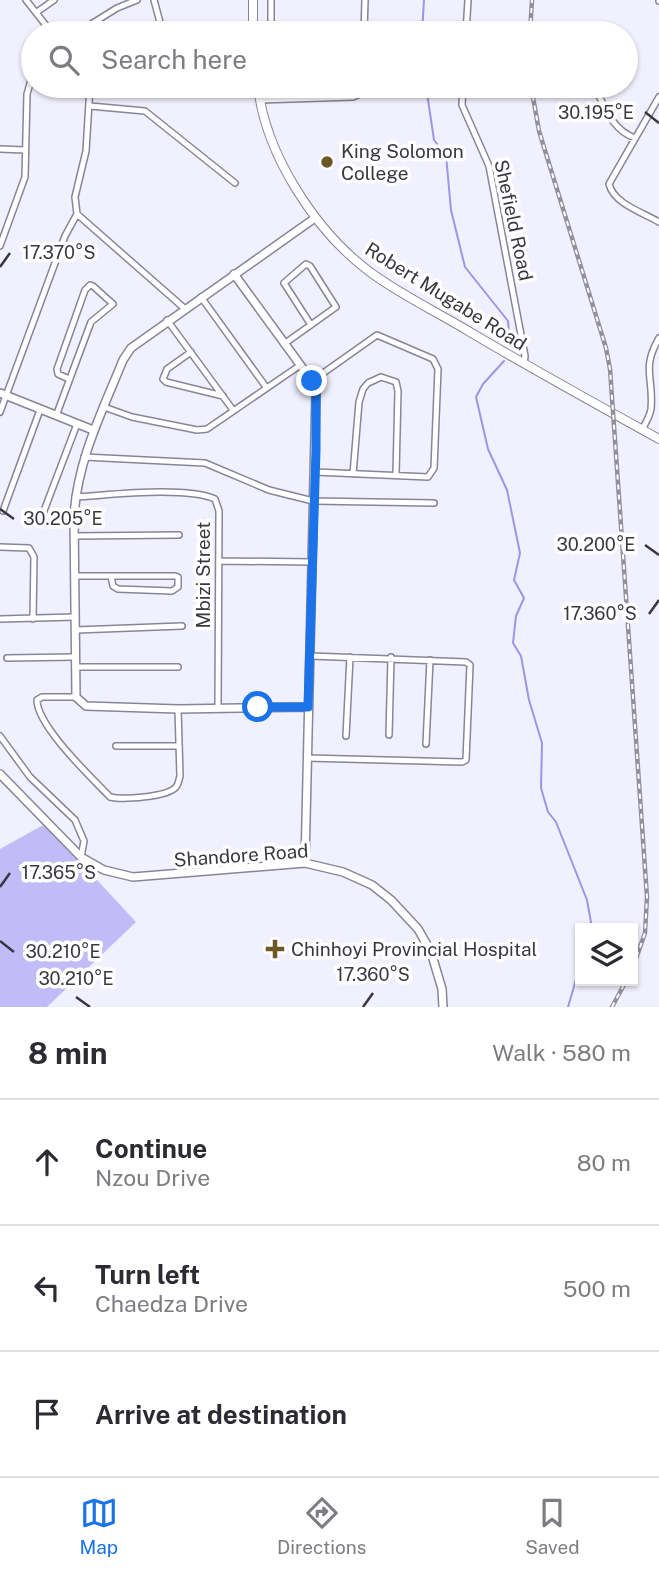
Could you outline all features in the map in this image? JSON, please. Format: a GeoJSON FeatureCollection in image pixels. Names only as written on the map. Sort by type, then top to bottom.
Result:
{"type":"FeatureCollection","features":[{"type":"Feature","properties":{"kind":"main road"},"geometry":{"type":"LineString","coordinates":[[253,0],[253,21]]}},
{"type":"Feature","properties":{"kind":"main road","name":"Robert Mugabe Road"},"geometry":{"type":"LineString","coordinates":[[260,100],[279,157],[298,193],[315,218],[341,247],[371,272],[524,364],[659,439]]}},
{"type":"Feature","properties":{"kind":"street"},"geometry":{"type":"LineString","coordinates":[[26,0],[43,21]]}},
{"type":"Feature","properties":{"kind":"street"},"geometry":{"type":"LineString","coordinates":[[37,12],[54,0]]}},
{"type":"Feature","properties":{"kind":"street"},"geometry":{"type":"LineString","coordinates":[[96,21],[137,0]]}},
{"type":"Feature","properties":{"kind":"street"},"geometry":{"type":"LineString","coordinates":[[154,0],[160,21]]}},
{"type":"Feature","properties":{"kind":"street"},"geometry":{"type":"LineString","coordinates":[[271,0],[271,21]]}},
{"type":"Feature","properties":{"kind":"street"},"geometry":{"type":"LineString","coordinates":[[365,0],[365,21]]}},
{"type":"Feature","properties":{"kind":"street"},"geometry":{"type":"LineString","coordinates":[[467,21],[468,0]]}},
{"type":"Feature","properties":{"kind":"street"},"geometry":{"type":"LineString","coordinates":[[659,97],[609,184],[611,194],[659,222]]}},
{"type":"Feature","properties":{"kind":"street"},"geometry":{"type":"LineString","coordinates":[[0,246],[25,177],[27,98]]}},
{"type":"Feature","properties":{"kind":"street"},"geometry":{"type":"LineString","coordinates":[[0,412],[3,395],[65,236],[77,214],[75,197],[86,150],[90,98]]}},
{"type":"Feature","properties":{"kind":"street"},"geometry":{"type":"LineString","coordinates":[[260,100],[277,98]]}},
{"type":"Feature","properties":{"kind":"street","name":"Shefield Road"},"geometry":{"type":"LineString","coordinates":[[462,98],[462,105],[489,166],[525,356],[524,364]]}},
{"type":"Feature","properties":{"kind":"street"},"geometry":{"type":"LineString","coordinates":[[600,98],[612,123],[625,135],[635,138]]}},
{"type":"Feature","properties":{"kind":"street"},"geometry":{"type":"LineString","coordinates":[[90,106],[145,111],[234,183]]}},
{"type":"Feature","properties":{"kind":"street"},"geometry":{"type":"LineString","coordinates":[[0,149],[25,150]]}},
{"type":"Feature","properties":{"kind":"street"},"geometry":{"type":"LineString","coordinates":[[77,214],[184,308]]}},
{"type":"Feature","properties":{"kind":"street"},"geometry":{"type":"LineString","coordinates":[[78,699],[75,667],[75,496],[93,430],[123,360],[131,348],[167,320],[315,218]]}},
{"type":"Feature","properties":{"kind":"street"},"geometry":{"type":"LineString","coordinates":[[284,344],[336,307],[310,266],[306,264],[284,283],[311,324]]}},
{"type":"Feature","properties":{"kind":"street"},"geometry":{"type":"LineString","coordinates":[[234,274],[312,381],[316,392],[305,863]]}},
{"type":"Feature","properties":{"kind":"street"},"geometry":{"type":"LineString","coordinates":[[56,416],[91,322],[113,304],[90,285],[85,290],[57,369],[58,374],[69,379]]}},
{"type":"Feature","properties":{"kind":"street"},"geometry":{"type":"LineString","coordinates":[[201,297],[266,387]]}},
{"type":"Feature","properties":{"kind":"street"},"geometry":{"type":"LineString","coordinates":[[167,320],[233,410]]}},
{"type":"Feature","properties":{"kind":"street"},"geometry":{"type":"LineString","coordinates":[[312,381],[377,335],[433,359],[438,369],[434,468],[428,477],[314,472]]}},
{"type":"Feature","properties":{"kind":"street"},"geometry":{"type":"LineString","coordinates":[[642,430],[650,412],[648,365],[651,352],[659,338]]}},
{"type":"Feature","properties":{"kind":"street"},"geometry":{"type":"LineString","coordinates":[[191,352],[167,369],[163,379],[223,396]]}},
{"type":"Feature","properties":{"kind":"street"},"geometry":{"type":"LineString","coordinates":[[104,407],[132,417],[197,430],[207,429],[299,366]]}},
{"type":"Feature","properties":{"kind":"street"},"geometry":{"type":"LineString","coordinates":[[353,474],[359,402],[368,383],[381,377],[396,382],[398,391],[396,474]]}},
{"type":"Feature","properties":{"kind":"street"},"geometry":{"type":"LineString","coordinates":[[3,395],[93,430]]}},
{"type":"Feature","properties":{"kind":"street"},"geometry":{"type":"LineString","coordinates":[[3,511],[40,410]]}},
{"type":"Feature","properties":{"kind":"street"},"geometry":{"type":"LineString","coordinates":[[74,517],[42,516],[77,424]]}},
{"type":"Feature","properties":{"kind":"street"},"geometry":{"type":"LineString","coordinates":[[84,457],[205,463],[269,490],[313,501],[434,503]]}},
{"type":"Feature","properties":{"kind":"street","name":"Mbizi Street"},"geometry":{"type":"LineString","coordinates":[[75,496],[162,493],[204,495],[215,499],[219,511],[218,708]]}},
{"type":"Feature","properties":{"kind":"street"},"geometry":{"type":"LineString","coordinates":[[74,536],[179,535]]}},
{"type":"Feature","properties":{"kind":"street"},"geometry":{"type":"LineString","coordinates":[[0,547],[29,548],[34,557],[33,619]]}},
{"type":"Feature","properties":{"kind":"street"},"geometry":{"type":"LineString","coordinates":[[219,561],[313,562]]}},
{"type":"Feature","properties":{"kind":"street"},"geometry":{"type":"LineString","coordinates":[[76,576],[111,576],[175,576],[178,577],[178,587],[172,591],[118,589],[113,586],[111,576]]}},
{"type":"Feature","properties":{"kind":"street"},"geometry":{"type":"LineString","coordinates":[[0,619],[75,617]]}},
{"type":"Feature","properties":{"kind":"street"},"geometry":{"type":"LineString","coordinates":[[76,629],[181,626]]}},
{"type":"Feature","properties":{"kind":"street"},"geometry":{"type":"LineString","coordinates":[[307,758],[463,762],[466,760],[470,665],[466,662],[391,657],[311,656]]}},
{"type":"Feature","properties":{"kind":"street"},"geometry":{"type":"LineString","coordinates":[[7,658],[75,657]]}},
{"type":"Feature","properties":{"kind":"street"},"geometry":{"type":"LineString","coordinates":[[346,736],[350,657]]}},
{"type":"Feature","properties":{"kind":"street"},"geometry":{"type":"LineString","coordinates":[[389,735],[391,657]]}},
{"type":"Feature","properties":{"kind":"street"},"geometry":{"type":"LineString","coordinates":[[426,744],[430,660]]}},
{"type":"Feature","properties":{"kind":"street"},"geometry":{"type":"LineString","coordinates":[[75,667],[178,667]]}},
{"type":"Feature","properties":{"kind":"street"},"geometry":{"type":"LineString","coordinates":[[178,709],[180,776],[177,786],[169,792],[118,799],[110,797],[69,753],[37,710],[37,700],[41,697],[78,699],[86,706],[178,709],[308,707]]}},
{"type":"Feature","properties":{"kind":"street"},"geometry":{"type":"LineString","coordinates":[[1,741],[30,777],[75,820],[84,841],[81,857]]}},
{"type":"Feature","properties":{"kind":"street"},"geometry":{"type":"LineString","coordinates":[[116,746],[178,746]]}},
{"type":"Feature","properties":{"kind":"street","name":"Shandore Road"},"geometry":{"type":"LineString","coordinates":[[0,774],[81,857],[104,870],[133,877],[305,863],[343,872],[372,885],[391,900],[418,929],[431,952],[442,989],[443,1007]]}},
{"type":"Feature","properties":{"kind":"shaded area"},"geometry":{"type":"Polygon","coordinates":[[[45,824],[136,922],[47,1007],[0,1007],[0,849],[45,824]]]}},
{"type":"Feature","properties":{"kind":"waterway"},"geometry":{"type":"LineString","coordinates":[[423,21],[424,0]]}},
{"type":"Feature","properties":{"kind":"waterway"},"geometry":{"type":"LineString","coordinates":[[428,98],[434,140],[446,155],[451,210],[465,267],[508,321],[510,346]]}},
{"type":"Feature","properties":{"kind":"waterway"},"geometry":{"type":"LineString","coordinates":[[504,361],[483,384],[476,397],[488,449],[507,490],[520,553],[514,580],[524,598],[516,616],[513,643],[521,656],[529,700],[542,743],[541,788],[548,812],[556,822],[587,900],[591,923]]}},
{"type":"Feature","properties":{"kind":"waterway"},"geometry":{"type":"LineString","coordinates":[[568,1007],[575,983]]}},
{"type":"Feature","properties":{"kind":"railway"},"geometry":{"type":"LineString","coordinates":[[531,21],[532,0]]}},
{"type":"Feature","properties":{"kind":"railway"},"geometry":{"type":"LineString","coordinates":[[533,98],[539,131],[606,348],[610,369],[647,897],[645,933],[638,953]]}},
{"type":"Feature","properties":{"kind":"railway"},"geometry":{"type":"LineString","coordinates":[[612,1007],[623,986]]}},
{"type":"Feature","properties":{"kind":"place","name":"King Solomon College"},"geometry":{"type":"Point","coordinates":[327,162]}},
{"type":"Feature","properties":{"kind":"place","name":"Chinhoyi Provincial Hospital"},"geometry":{"type":"Point","coordinates":[275,949]}},
{"type":"Feature","properties":{"kind":"route"},"geometry":{"type":"LineString","coordinates":[[258,707],[308,707],[316,450],[316,392],[312,381]]}}]}
